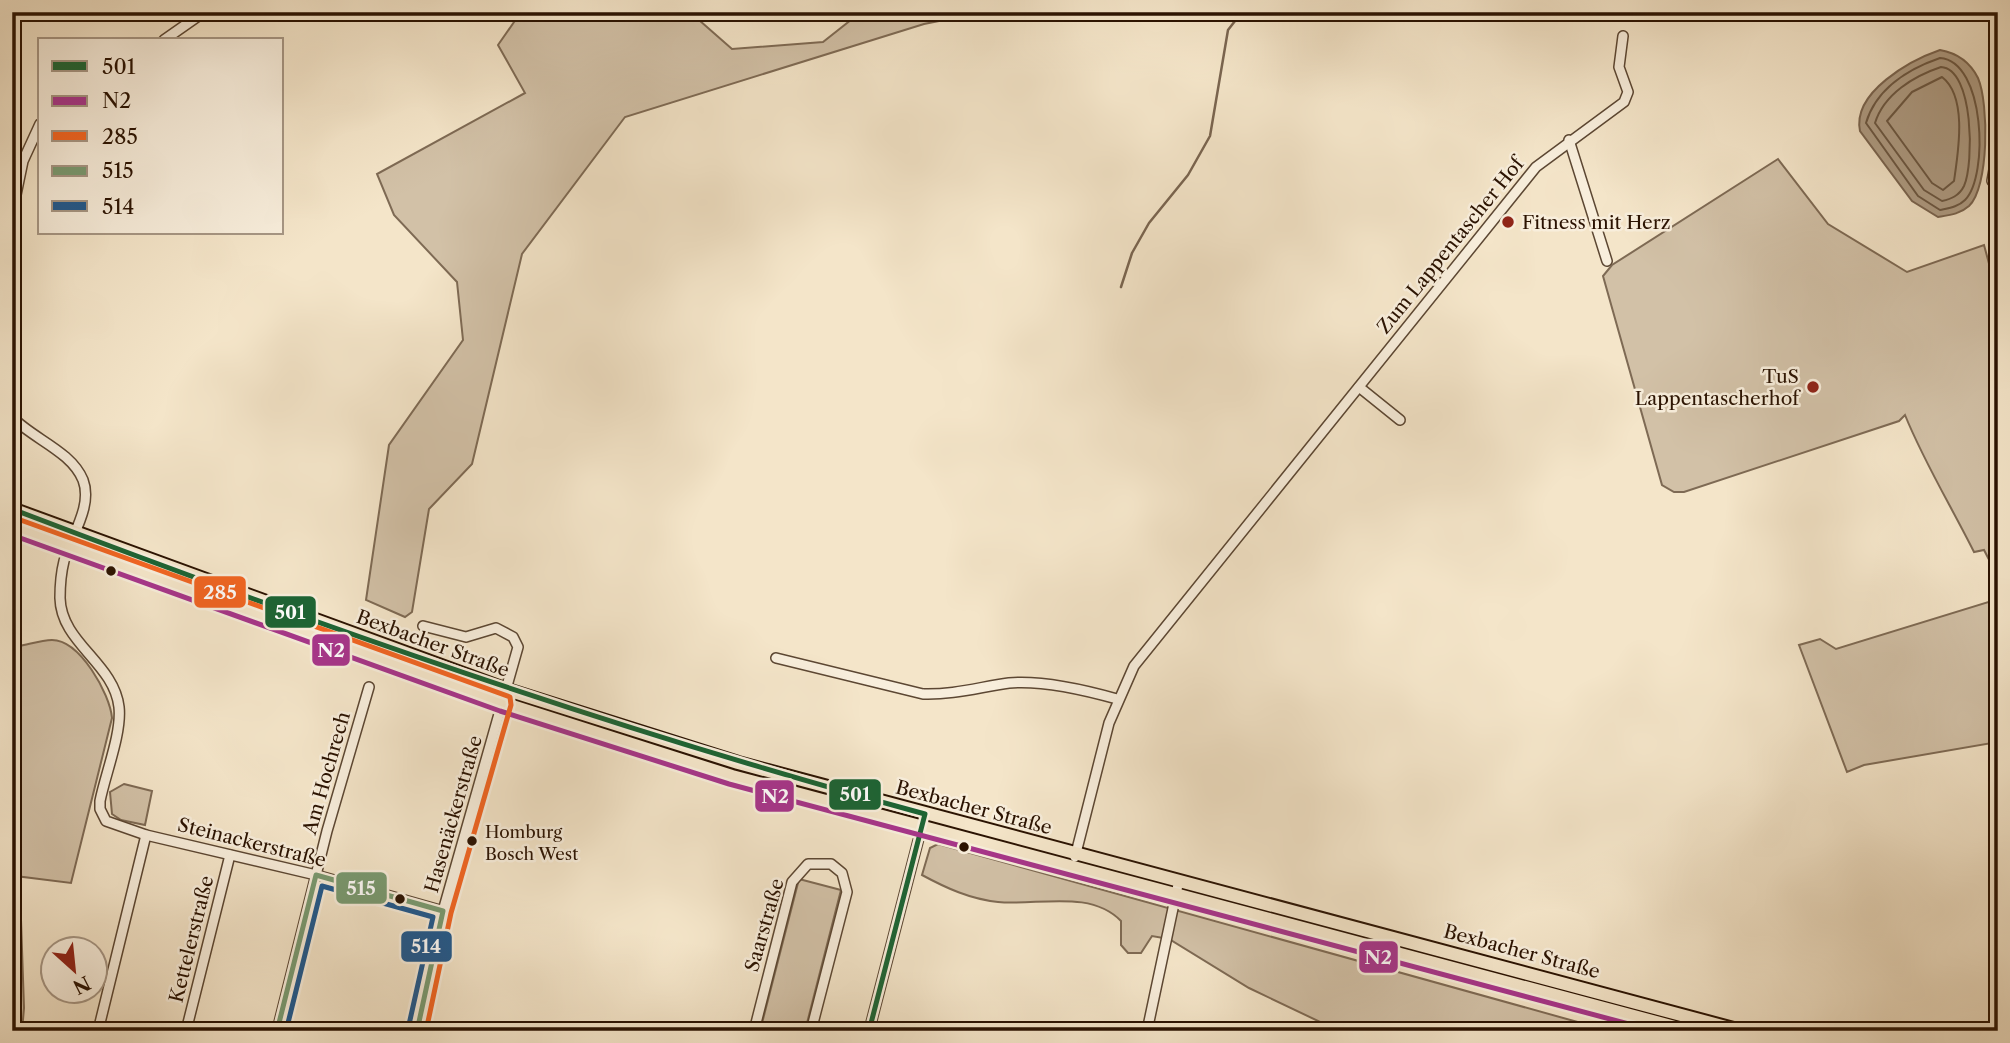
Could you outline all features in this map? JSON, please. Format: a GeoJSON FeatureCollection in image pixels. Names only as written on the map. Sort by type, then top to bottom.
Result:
{"type":"FeatureCollection","features":[{"type":"Feature","properties":{"kind":"main road","name":"Bexbacher Straße"},"geometry":{"type":"LineString","coordinates":[[12,509],[71,540],[503,703],[732,776],[1123,881],[1177,887],[1741,1031]]}},
{"type":"Feature","properties":{"kind":"main road","name":"Bexbacher Straße"},"geometry":{"type":"LineString","coordinates":[[12,526],[71,540],[507,690],[738,763],[1076,854],[1177,887],[1690,1031]]}},
{"type":"Feature","properties":{"kind":"street"},"geometry":{"type":"LineString","coordinates":[[167,38],[204,12]]}},
{"type":"Feature","properties":{"kind":"street","name":"Zum Lappentascher Hof"},"geometry":{"type":"LineString","coordinates":[[1073,867],[1117,699],[1149,644],[1536,166],[1628,97],[1619,67],[1623,36]]}},
{"type":"Feature","properties":{"kind":"street"},"geometry":{"type":"LineString","coordinates":[[12,214],[23,161],[38,128]]}},
{"type":"Feature","properties":{"kind":"street"},"geometry":{"type":"LineString","coordinates":[[1569,140],[1607,261]]}},
{"type":"Feature","properties":{"kind":"street"},"geometry":{"type":"LineString","coordinates":[[1992,181],[1998,146]]}},
{"type":"Feature","properties":{"kind":"street"},"geometry":{"type":"LineString","coordinates":[[1359,387],[1400,421]]}},
{"type":"Feature","properties":{"kind":"street"},"geometry":{"type":"LineString","coordinates":[[12,416],[65,457],[81,475],[86,492],[71,540]]}},
{"type":"Feature","properties":{"kind":"street","name":"Steinackerstraße"},"geometry":{"type":"LineString","coordinates":[[71,540],[61,575],[61,612],[72,635],[108,678],[119,706],[100,809],[111,824],[146,835],[316,875],[443,911]]}},
{"type":"Feature","properties":{"kind":"street","name":"Hasenäckerstraße"},"geometry":{"type":"LineString","coordinates":[[417,1031],[443,911],[519,647],[513,637],[496,628],[466,638],[423,626]]}},
{"type":"Feature","properties":{"kind":"street"},"geometry":{"type":"LineString","coordinates":[[776,659],[923,694],[944,695],[1022,683],[1117,699]]}},
{"type":"Feature","properties":{"kind":"street","name":"Am Hochrech"},"geometry":{"type":"LineString","coordinates":[[277,1031],[316,875],[369,687]]}},
{"type":"Feature","properties":{"kind":"street"},"geometry":{"type":"LineString","coordinates":[[869,1031],[925,814]]}},
{"type":"Feature","properties":{"kind":"street"},"geometry":{"type":"LineString","coordinates":[[98,1031],[146,835]]}},
{"type":"Feature","properties":{"kind":"street","name":"Kettelerstraße"},"geometry":{"type":"LineString","coordinates":[[186,1031],[230,855]]}},
{"type":"Feature","properties":{"kind":"street","name":"Saarstraße"},"geometry":{"type":"LineString","coordinates":[[754,1031],[792,882],[808,864],[823,863],[842,873],[847,892],[811,1031]]}},
{"type":"Feature","properties":{"kind":"street"},"geometry":{"type":"LineString","coordinates":[[1147,1031],[1177,887]]}},
{"type":"Feature","properties":{"kind":"shaded area"},"geometry":{"type":"Polygon","coordinates":[[[521,12],[691,13],[732,49],[823,42],[861,12],[984,12],[924,24],[625,117],[522,254],[472,464],[429,509],[412,612],[405,617],[366,600],[389,445],[463,340],[457,282],[394,215],[377,174],[525,93],[498,45],[521,12]]]}},
{"type":"Feature","properties":{"kind":"shaded area"},"geometry":{"type":"Polygon","coordinates":[[[1778,159],[1828,224],[1907,272],[1984,245],[1998,297],[1998,577],[1984,550],[1974,552],[1905,415],[1899,421],[1684,492],[1674,492],[1662,485],[1603,276],[1612,265],[1778,159]]]}},
{"type":"Feature","properties":{"kind":"shaded area"},"geometry":{"type":"Polygon","coordinates":[[[1998,599],[1998,742],[1864,765],[1847,772],[1799,645],[1820,639],[1836,649],[1998,599]]]}},
{"type":"Feature","properties":{"kind":"shaded area"},"geometry":{"type":"Polygon","coordinates":[[[12,636],[16,637],[20,646],[52,640],[63,642],[73,649],[83,658],[100,683],[112,718],[71,883],[15,876],[21,920],[24,1008],[22,1031],[12,1031],[12,636]]]}},
{"type":"Feature","properties":{"kind":"shaded area"},"geometry":{"type":"Polygon","coordinates":[[[124,784],[152,791],[145,825],[121,820],[112,814],[110,792],[124,784]]]}},
{"type":"Feature","properties":{"kind":"shaded area"},"geometry":{"type":"Polygon","coordinates":[[[938,844],[1610,1031],[1339,1031],[1249,988],[1169,939],[1152,936],[1141,953],[1128,953],[1121,945],[1121,921],[1094,905],[1063,901],[988,901],[940,884],[922,875],[930,848],[938,844]]]}},
{"type":"Feature","properties":{"kind":"shaded area"},"geometry":{"type":"Polygon","coordinates":[[[799,879],[841,890],[805,1031],[760,1031],[799,879]]]}},
{"type":"Feature","properties":{"kind":"water"},"geometry":{"type":"Polygon","coordinates":[[[1940,50],[1962,59],[1978,78],[1984,106],[1985,145],[1984,164],[1976,196],[1962,211],[1938,217],[1912,201],[1860,131],[1860,117],[1865,103],[1886,80],[1914,61],[1940,50]]]}},
{"type":"Feature","properties":{"kind":"waterway"},"geometry":{"type":"LineString","coordinates":[[1121,287],[1132,253],[1149,223],[1188,175],[1210,136],[1228,30],[1242,12]]}},
{"type":"Feature","properties":{"kind":"transit line","name":"501"},"geometry":{"type":"LineString","coordinates":[[12,509],[351,634],[465,673],[694,747],[925,814],[869,1031]]}},
{"type":"Feature","properties":{"kind":"transit line","name":"285"},"geometry":{"type":"LineString","coordinates":[[15,518],[510,697],[511,705],[451,913],[426,1031]]}},
{"type":"Feature","properties":{"kind":"transit line","name":"N2"},"geometry":{"type":"LineString","coordinates":[[12,535],[500,711],[729,784],[1655,1031]]}},
{"type":"Feature","properties":{"kind":"transit line","name":"515"},"geometry":{"type":"LineString","coordinates":[[277,1031],[316,875],[443,911],[417,1031]]}},
{"type":"Feature","properties":{"kind":"transit line","name":"514"},"geometry":{"type":"LineString","coordinates":[[286,1031],[322,886],[433,917],[408,1029]]}},
{"type":"Feature","properties":{"kind":"place","name":"Fitness mit Herz"},"geometry":{"type":"Point","coordinates":[1508,222]}},
{"type":"Feature","properties":{"kind":"place","name":"TuS Lappentascherhof"},"geometry":{"type":"Point","coordinates":[1813,387]}},
{"type":"Feature","properties":{"kind":"place","name":"Homburg Bosch West"},"geometry":{"type":"Point","coordinates":[472,841]}}]}
